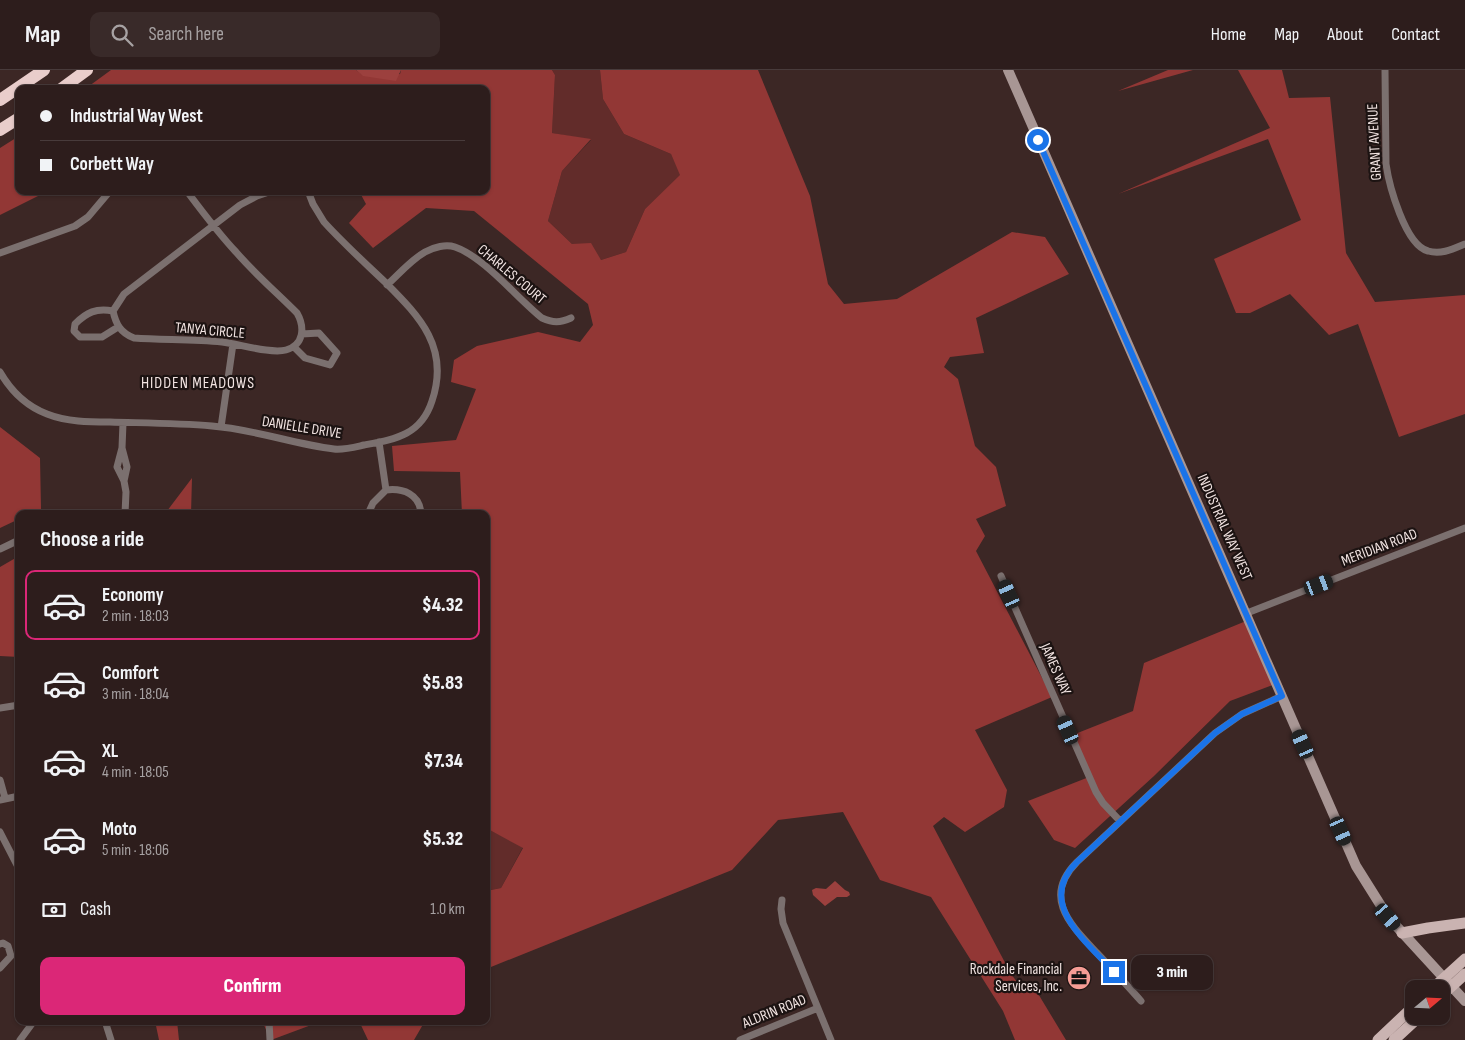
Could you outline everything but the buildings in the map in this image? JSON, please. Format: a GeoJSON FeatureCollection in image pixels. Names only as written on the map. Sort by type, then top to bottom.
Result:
{"type":"FeatureCollection","features":[{"type":"Feature","properties":{"kind":"highway"},"geometry":{"type":"LineString","coordinates":[[22,85],[44,70]]}},
{"type":"Feature","properties":{"kind":"highway"},"geometry":{"type":"LineString","coordinates":[[66,85],[87,70]]}},
{"type":"Feature","properties":{"kind":"highway"},"geometry":{"type":"LineString","coordinates":[[0,100],[15,90]]}},
{"type":"Feature","properties":{"kind":"highway"},"geometry":{"type":"LineString","coordinates":[[0,130],[15,121]]}},
{"type":"Feature","properties":{"kind":"main road"},"geometry":{"type":"LineString","coordinates":[[1402,933],[1465,923]]}},
{"type":"Feature","properties":{"kind":"main road"},"geometry":{"type":"LineString","coordinates":[[1449,980],[1465,959]]}},
{"type":"Feature","properties":{"kind":"main road"},"geometry":{"type":"LineString","coordinates":[[1450,981],[1465,974]]}},
{"type":"Feature","properties":{"kind":"main road"},"geometry":{"type":"LineString","coordinates":[[1378,1040],[1405,1014]]}},
{"type":"Feature","properties":{"kind":"main road"},"geometry":{"type":"LineString","coordinates":[[1394,1040],[1410,1025]]}},
{"type":"Feature","properties":{"kind":"street","name":"INDUSTRIAL WAY WEST"},"geometry":{"type":"LineString","coordinates":[[1008,70],[1356,866],[1381,908],[1446,980]]}},
{"type":"Feature","properties":{"kind":"street","name":"GRANT AVENUE"},"geometry":{"type":"LineString","coordinates":[[1386,70],[1386,164],[1388,179],[1409,234],[1417,246],[1435,253],[1444,252],[1465,244]]}},
{"type":"Feature","properties":{"kind":"street"},"geometry":{"type":"LineString","coordinates":[[0,253],[75,226],[88,217],[107,195]]}},
{"type":"Feature","properties":{"kind":"street"},"geometry":{"type":"LineString","coordinates":[[191,195],[236,253],[297,313],[302,322],[302,334],[301,339],[294,347],[305,358],[330,364],[338,354],[319,333],[302,334]]}},
{"type":"Feature","properties":{"kind":"street"},"geometry":{"type":"LineString","coordinates":[[113,311],[124,294],[245,202],[262,195]]}},
{"type":"Feature","properties":{"kind":"street","name":"DANIELLE DRIVE"},"geometry":{"type":"LineString","coordinates":[[0,372],[19,396],[37,410],[48,415],[76,421],[221,427],[336,449],[403,436],[419,424],[432,402],[437,378],[436,354],[426,327],[417,315],[324,222],[310,195]]}},
{"type":"Feature","properties":{"kind":"street","name":"CHARLES COURT"},"geometry":{"type":"LineString","coordinates":[[387,285],[425,252],[451,246],[481,263],[545,319],[560,322],[571,318]]}},
{"type":"Feature","properties":{"kind":"street"},"geometry":{"type":"LineString","coordinates":[[98,309],[113,311],[118,327],[102,337],[80,337],[74,331],[75,324],[93,311],[98,309]]}},
{"type":"Feature","properties":{"kind":"street","name":"TANYA CIRCLE"},"geometry":{"type":"LineString","coordinates":[[118,327],[134,338],[233,344],[272,351],[294,347]]}},
{"type":"Feature","properties":{"kind":"street"},"geometry":{"type":"LineString","coordinates":[[221,427],[233,344]]}},
{"type":"Feature","properties":{"kind":"street"},"geometry":{"type":"LineString","coordinates":[[123,423],[122,448],[118,468],[124,481],[127,498],[126,510]]}},
{"type":"Feature","properties":{"kind":"street"},"geometry":{"type":"LineString","coordinates":[[379,442],[386,490]]}},
{"type":"Feature","properties":{"kind":"street"},"geometry":{"type":"LineString","coordinates":[[370,510],[373,503],[386,490],[399,489],[418,500],[420,510]]}},
{"type":"Feature","properties":{"kind":"street","name":"MERIDIAN ROAD"},"geometry":{"type":"LineString","coordinates":[[1247,613],[1465,528]]}},
{"type":"Feature","properties":{"kind":"street"},"geometry":{"type":"LineString","coordinates":[[0,549],[15,542]]}},
{"type":"Feature","properties":{"kind":"street","name":"JAMES WAY"},"geometry":{"type":"LineString","coordinates":[[1001,576],[1096,792],[1103,803],[1120,821]]}},
{"type":"Feature","properties":{"kind":"street"},"geometry":{"type":"LineString","coordinates":[[1141,1001],[1065,915],[1061,900],[1062,886],[1070,869],[1222,728],[1252,708],[1282,696]]}},
{"type":"Feature","properties":{"kind":"street"},"geometry":{"type":"LineString","coordinates":[[0,708],[15,706]]}},
{"type":"Feature","properties":{"kind":"street"},"geometry":{"type":"LineString","coordinates":[[0,780],[2,799],[15,797]]}},
{"type":"Feature","properties":{"kind":"street"},"geometry":{"type":"LineString","coordinates":[[0,832],[15,861]]}},
{"type":"Feature","properties":{"kind":"street"},"geometry":{"type":"LineString","coordinates":[[782,900],[783,923],[831,1040]]}},
{"type":"Feature","properties":{"kind":"street"},"geometry":{"type":"LineString","coordinates":[[0,944],[8,946],[11,956],[0,968]]}},
{"type":"Feature","properties":{"kind":"street","name":"INDUSTRIAL WAY WEST"},"geometry":{"type":"LineString","coordinates":[[1450,984],[1465,1001]]}},
{"type":"Feature","properties":{"kind":"street","name":"ALDRIN ROAD"},"geometry":{"type":"LineString","coordinates":[[740,1040],[818,1008]]}},
{"type":"Feature","properties":{"kind":"street"},"geometry":{"type":"LineString","coordinates":[[20,1040],[31,1025]]}},
{"type":"Feature","properties":{"kind":"street"},"geometry":{"type":"LineString","coordinates":[[106,1025],[111,1040]]}},
{"type":"Feature","properties":{"kind":"street"},"geometry":{"type":"LineString","coordinates":[[269,1025],[270,1040]]}},
{"type":"Feature","properties":{"kind":"shaded area"},"geometry":{"type":"Polygon","coordinates":[[[111,70],[356,70],[364,76],[400,74],[401,70],[552,70],[555,75],[552,133],[591,139],[562,171],[548,221],[572,244],[591,243],[601,260],[626,252],[645,209],[680,175],[671,154],[624,134],[603,99],[600,70],[758,70],[810,196],[828,284],[844,304],[897,299],[1012,232],[1045,237],[1069,274],[976,318],[984,353],[950,357],[944,367],[958,379],[975,446],[996,467],[1006,506],[976,519],[985,536],[976,551],[1052,697],[975,730],[1007,790],[1004,807],[965,832],[944,817],[933,826],[1011,974],[1020,986],[1031,982],[1066,1040],[1015,1040],[1003,1011],[931,897],[880,880],[843,812],[778,820],[732,870],[490,967],[490,890],[501,888],[523,848],[490,830],[490,510],[462,510],[460,472],[394,471],[392,446],[456,440],[476,389],[451,382],[454,360],[477,346],[538,332],[580,342],[593,325],[588,304],[474,211],[426,208],[373,248],[349,223],[366,204],[361,195],[490,195],[490,85],[90,85],[111,70]]]}},
{"type":"Feature","properties":{"kind":"shaded area"},"geometry":{"type":"Polygon","coordinates":[[[356,70],[401,70],[396,81],[363,76],[356,70]]]}},
{"type":"Feature","properties":{"kind":"shaded area"},"geometry":{"type":"Polygon","coordinates":[[[552,70],[600,70],[603,99],[624,134],[671,154],[681,175],[645,209],[626,252],[601,260],[572,244],[548,221],[562,171],[591,140],[552,133],[555,75],[552,70]]]}},
{"type":"Feature","properties":{"kind":"shaded area"},"geometry":{"type":"Polygon","coordinates":[[[1168,70],[1193,70],[1118,91],[1168,70]]]}},
{"type":"Feature","properties":{"kind":"shaded area"},"geometry":{"type":"Polygon","coordinates":[[[1238,70],[1282,70],[1289,98],[1330,97],[1346,253],[1375,302],[1465,295],[1465,414],[1399,437],[1358,324],[1329,335],[1290,294],[1250,313],[1236,313],[1214,259],[1301,220],[1268,139],[1118,194],[1270,128],[1238,70]]]}},
{"type":"Feature","properties":{"kind":"shaded area"},"geometry":{"type":"Polygon","coordinates":[[[15,139],[15,195],[40,195],[0,215],[0,148],[15,139]]]}},
{"type":"Feature","properties":{"kind":"shaded area"},"geometry":{"type":"Polygon","coordinates":[[[0,427],[40,458],[41,509],[15,510],[15,521],[0,528],[0,427]]]}},
{"type":"Feature","properties":{"kind":"shaded area"},"geometry":{"type":"Polygon","coordinates":[[[192,478],[191,510],[168,510],[192,478]]]}},
{"type":"Feature","properties":{"kind":"shaded area"},"geometry":{"type":"Polygon","coordinates":[[[15,558],[15,657],[0,656],[0,567],[15,558]]]}},
{"type":"Feature","properties":{"kind":"shaded area"},"geometry":{"type":"Polygon","coordinates":[[[1246,621],[1275,684],[1230,701],[1154,776],[1075,848],[1054,840],[1028,801],[1089,777],[1070,736],[1133,711],[1144,663],[1246,621]]]}},
{"type":"Feature","properties":{"kind":"shaded area"},"geometry":{"type":"Polygon","coordinates":[[[490,830],[523,847],[501,888],[490,890],[490,830]]]}},
{"type":"Feature","properties":{"kind":"shaded area"},"geometry":{"type":"Polygon","coordinates":[[[835,881],[849,892],[850,895],[847,897],[837,897],[825,906],[813,895],[812,890],[816,888],[826,889],[835,881]]]}},
{"type":"Feature","properties":{"kind":"shaded area"},"geometry":{"type":"Polygon","coordinates":[[[156,1025],[177,1025],[179,1040],[159,1040],[156,1025]]]}},
{"type":"Feature","properties":{"kind":"shaded area"},"geometry":{"type":"Polygon","coordinates":[[[264,1025],[311,1025],[271,1040],[264,1025]]]}},
{"type":"Feature","properties":{"kind":"shaded area"},"geometry":{"type":"Polygon","coordinates":[[[361,1025],[423,1025],[414,1040],[368,1040],[361,1025]]]}},
{"type":"Feature","properties":{"kind":"place","name":"Rockdale Financial Services, Inc."},"geometry":{"type":"Point","coordinates":[1079,978]}},
{"type":"Feature","properties":{"kind":"district","name":"HIDDEN MEADOWS"},"geometry":{"type":"Point","coordinates":[198,382]}},
{"type":"Feature","properties":{"kind":"route"},"geometry":{"type":"LineString","coordinates":[[1038,140],[1282,696],[1252,708],[1215,733],[1068,872],[1061,894],[1065,915],[1114,972]]}}]}
